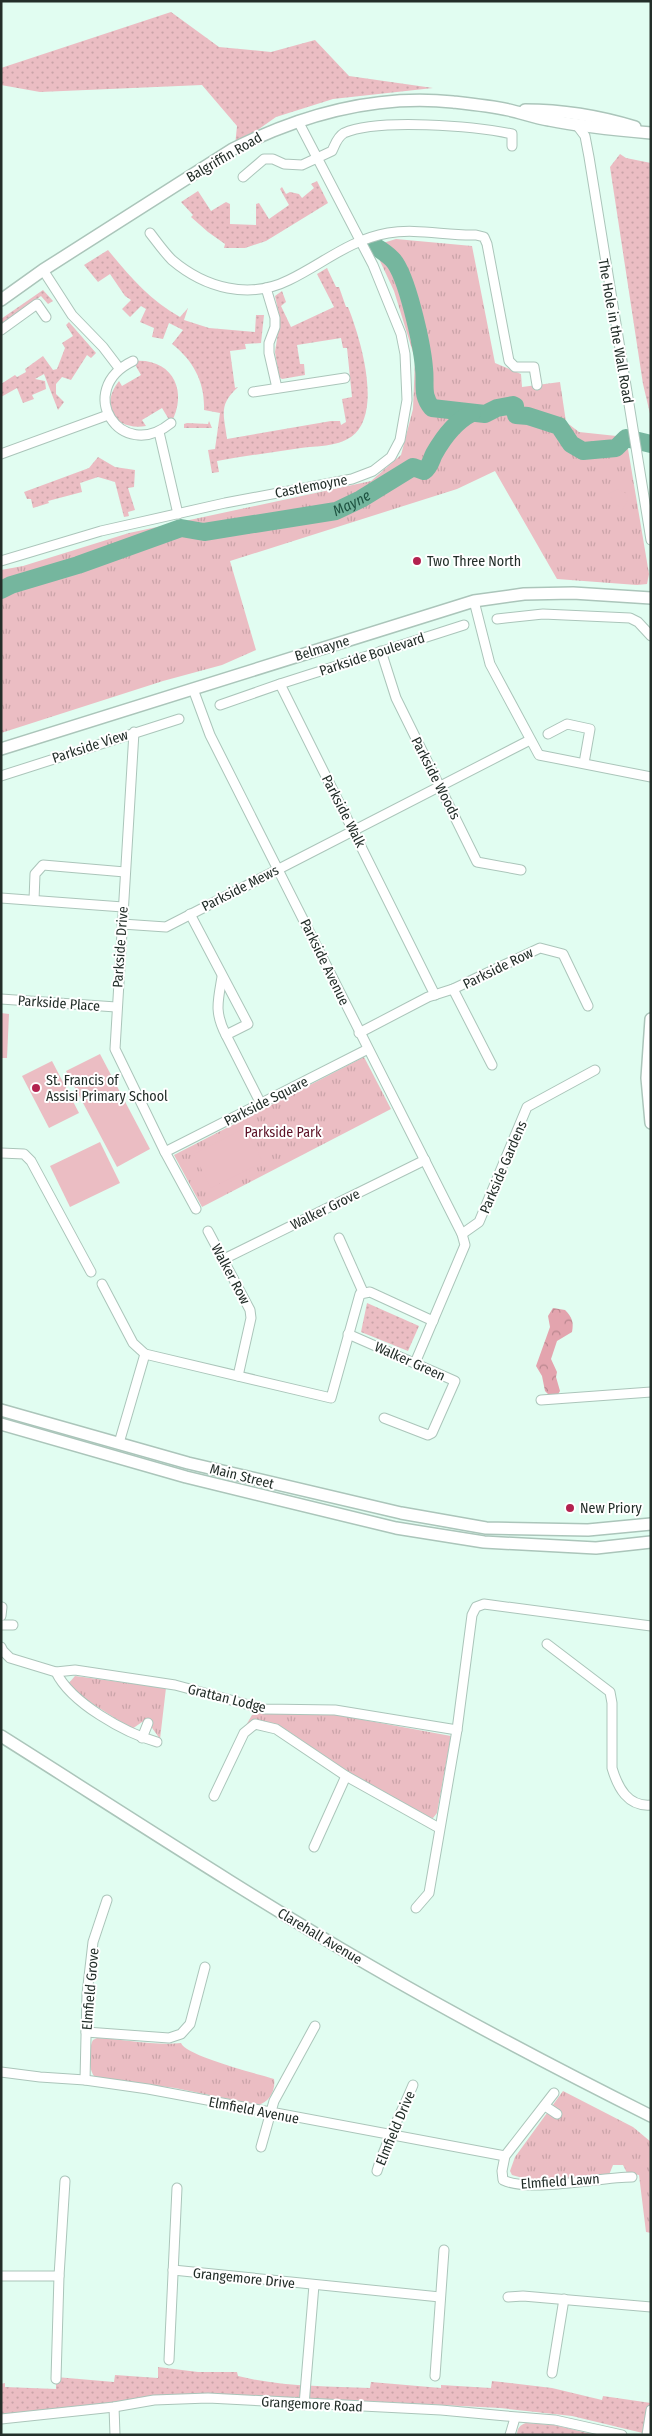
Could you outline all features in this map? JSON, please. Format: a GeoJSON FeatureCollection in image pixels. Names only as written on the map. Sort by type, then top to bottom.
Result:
{"type":"FeatureCollection","features":[{"type":"Feature","properties":{"kind":"street","name":"Balgriffin Road"},"geometry":{"type":"LineString","coordinates":[[1,300],[44,270],[233,148],[264,133],[341,109],[409,101],[451,102],[508,110],[548,120],[651,132]]}},
{"type":"Feature","properties":{"kind":"street","name":"Balgriffin Road"},"geometry":{"type":"LineString","coordinates":[[508,110],[550,110],[587,115],[609,119],[651,132]]}},
{"type":"Feature","properties":{"kind":"street","name":"Castlemoyne"},"geometry":{"type":"LineString","coordinates":[[1,560],[101,532],[178,514],[352,479],[373,471],[391,457],[400,440],[406,418],[408,378],[405,354],[388,299],[361,241],[298,121]]}},
{"type":"Feature","properties":{"kind":"street","name":"The Hole in the Wall Road"},"geometry":{"type":"LineString","coordinates":[[576,124],[584,136],[589,157],[651,540]]}},
{"type":"Feature","properties":{"kind":"street"},"geometry":{"type":"LineString","coordinates":[[243,177],[264,159],[273,159],[284,164],[302,166],[332,152],[337,139],[343,134],[364,128],[420,125],[493,130],[512,134],[512,146]]}},
{"type":"Feature","properties":{"kind":"street"},"geometry":{"type":"LineString","coordinates":[[150,233],[171,258],[209,284],[243,290],[266,288],[289,280],[340,249],[389,233],[412,232],[484,237],[487,244],[509,361],[515,367],[534,367],[537,386]]}},
{"type":"Feature","properties":{"kind":"street"},"geometry":{"type":"LineString","coordinates":[[44,270],[72,315],[103,347],[119,368]]}},
{"type":"Feature","properties":{"kind":"street"},"geometry":{"type":"LineString","coordinates":[[266,288],[275,318],[275,327],[269,343],[269,353],[277,388]]}},
{"type":"Feature","properties":{"kind":"street"},"geometry":{"type":"LineString","coordinates":[[1,330],[38,304],[46,317]]}},
{"type":"Feature","properties":{"kind":"street"},"geometry":{"type":"LineString","coordinates":[[133,361],[119,368],[107,383],[104,395],[108,415],[119,428],[130,434],[142,436],[159,432],[171,423]]}},
{"type":"Feature","properties":{"kind":"street"},"geometry":{"type":"LineString","coordinates":[[253,392],[345,378]]}},
{"type":"Feature","properties":{"kind":"street"},"geometry":{"type":"LineString","coordinates":[[1,454],[108,415]]}},
{"type":"Feature","properties":{"kind":"street"},"geometry":{"type":"LineString","coordinates":[[159,432],[178,514]]}},
{"type":"Feature","properties":{"kind":"street","name":"Belmayne"},"geometry":{"type":"LineString","coordinates":[[1,749],[474,602],[524,594],[573,593],[651,598]]}},
{"type":"Feature","properties":{"kind":"street"},"geometry":{"type":"LineString","coordinates":[[474,602],[490,664],[528,737],[539,754],[651,777]]}},
{"type":"Feature","properties":{"kind":"street"},"geometry":{"type":"LineString","coordinates":[[497,618],[526,615],[630,618],[648,625],[651,636]]}},
{"type":"Feature","properties":{"kind":"street","name":"Parkside Boulevard"},"geometry":{"type":"LineString","coordinates":[[280,684],[464,625]]}},
{"type":"Feature","properties":{"kind":"street","name":"Parkside Woods"},"geometry":{"type":"LineString","coordinates":[[381,651],[396,698],[477,862],[521,870]]}},
{"type":"Feature","properties":{"kind":"street"},"geometry":{"type":"LineString","coordinates":[[220,704],[280,684]]}},
{"type":"Feature","properties":{"kind":"street","name":"Parkside Walk"},"geometry":{"type":"LineString","coordinates":[[280,684],[435,995]]}},
{"type":"Feature","properties":{"kind":"street","name":"Parkside Avenue"},"geometry":{"type":"LineString","coordinates":[[193,689],[210,736],[279,869],[359,1033],[462,1234]]}},
{"type":"Feature","properties":{"kind":"street","name":"Parkside View"},"geometry":{"type":"LineString","coordinates":[[1,776],[179,719]]}},
{"type":"Feature","properties":{"kind":"street"},"geometry":{"type":"LineString","coordinates":[[548,734],[567,724],[590,729],[584,764]]}},
{"type":"Feature","properties":{"kind":"street","name":"Parkside Drive"},"geometry":{"type":"LineString","coordinates":[[134,732],[116,1007],[115,1049],[165,1152],[196,1209]]}},
{"type":"Feature","properties":{"kind":"street","name":"Parkside Mews"},"geometry":{"type":"LineString","coordinates":[[122,924],[166,927],[441,786],[528,737]]}},
{"type":"Feature","properties":{"kind":"street"},"geometry":{"type":"LineString","coordinates":[[34,900],[35,874],[43,865],[125,872]]}},
{"type":"Feature","properties":{"kind":"street"},"geometry":{"type":"LineString","coordinates":[[1,898],[123,906]]}},
{"type":"Feature","properties":{"kind":"street"},"geometry":{"type":"LineString","coordinates":[[190,914],[248,1024],[226,1035]]}},
{"type":"Feature","properties":{"kind":"street","name":"Parkside Row"},"geometry":{"type":"LineString","coordinates":[[435,995],[453,989],[540,948],[563,954],[588,1006]]}},
{"type":"Feature","properties":{"kind":"street"},"geometry":{"type":"LineString","coordinates":[[222,977],[217,1008],[218,1020],[261,1104]]}},
{"type":"Feature","properties":{"kind":"street"},"geometry":{"type":"LineString","coordinates":[[453,989],[492,1065]]}},
{"type":"Feature","properties":{"kind":"street"},"geometry":{"type":"LineString","coordinates":[[359,1033],[435,995]]}},
{"type":"Feature","properties":{"kind":"street","name":"Parkside Place"},"geometry":{"type":"LineString","coordinates":[[1,999],[116,1007]]}},
{"type":"Feature","properties":{"kind":"street"},"geometry":{"type":"LineString","coordinates":[[651,1019],[651,1123]]}},
{"type":"Feature","properties":{"kind":"street","name":"Parkside Square"},"geometry":{"type":"LineString","coordinates":[[165,1152],[368,1049]]}},
{"type":"Feature","properties":{"kind":"street","name":"Parkside Gardens"},"geometry":{"type":"LineString","coordinates":[[462,1234],[479,1222],[527,1107],[595,1070]]}},
{"type":"Feature","properties":{"kind":"street"},"geometry":{"type":"LineString","coordinates":[[1,1153],[24,1154],[31,1161],[91,1272]]}},
{"type":"Feature","properties":{"kind":"street","name":"Walker Grove"},"geometry":{"type":"LineString","coordinates":[[224,1259],[425,1160]]}},
{"type":"Feature","properties":{"kind":"street","name":"Walker Row"},"geometry":{"type":"LineString","coordinates":[[208,1231],[250,1310],[251,1318],[238,1376]]}},
{"type":"Feature","properties":{"kind":"street"},"geometry":{"type":"LineString","coordinates":[[415,1363],[465,1245],[462,1234]]}},
{"type":"Feature","properties":{"kind":"street"},"geometry":{"type":"LineString","coordinates":[[339,1238],[363,1292]]}},
{"type":"Feature","properties":{"kind":"street"},"geometry":{"type":"LineString","coordinates":[[102,1284],[133,1343],[145,1354],[331,1398],[358,1298],[363,1292]]}},
{"type":"Feature","properties":{"kind":"street"},"geometry":{"type":"LineString","coordinates":[[363,1292],[370,1292],[433,1320]]}},
{"type":"Feature","properties":{"kind":"street","name":"Walker Green"},"geometry":{"type":"LineString","coordinates":[[348,1334],[455,1381],[432,1432],[424,1435],[384,1418]]}},
{"type":"Feature","properties":{"kind":"street"},"geometry":{"type":"LineString","coordinates":[[120,1444],[145,1354]]}},
{"type":"Feature","properties":{"kind":"street"},"geometry":{"type":"LineString","coordinates":[[541,1400],[651,1392]]}},
{"type":"Feature","properties":{"kind":"street","name":"Main Street"},"geometry":{"type":"LineString","coordinates":[[1,1410],[266,1483],[401,1513],[486,1528],[588,1530],[651,1524]]}},
{"type":"Feature","properties":{"kind":"street","name":"Main Street"},"geometry":{"type":"LineString","coordinates":[[1,1424],[254,1495],[396,1528],[484,1542],[596,1548],[651,1542]]}},
{"type":"Feature","properties":{"kind":"street"},"geometry":{"type":"LineString","coordinates":[[484,1542],[486,1528]]}},
{"type":"Feature","properties":{"kind":"street"},"geometry":{"type":"LineString","coordinates":[[416,1908],[428,1893],[457,1730],[472,1616],[476,1607],[484,1604],[651,1626]]}},
{"type":"Feature","properties":{"kind":"street"},"geometry":{"type":"LineString","coordinates":[[1,1616],[2,1607]]}},
{"type":"Feature","properties":{"kind":"street"},"geometry":{"type":"LineString","coordinates":[[1,1625],[12,1625]]}},
{"type":"Feature","properties":{"kind":"street"},"geometry":{"type":"LineString","coordinates":[[547,1644],[610,1692],[612,1703],[612,1768],[615,1779],[628,1799],[639,1804],[651,1805]]}},
{"type":"Feature","properties":{"kind":"street","name":"Grattan Lodge"},"geometry":{"type":"LineString","coordinates":[[1,1647],[3,1652],[10,1658],[56,1672],[75,1670],[175,1685],[264,1709],[335,1710],[457,1730]]}},
{"type":"Feature","properties":{"kind":"street"},"geometry":{"type":"LineString","coordinates":[[56,1672],[60,1682],[77,1698],[126,1731],[158,1742]]}},
{"type":"Feature","properties":{"kind":"street"},"geometry":{"type":"LineString","coordinates":[[142,1738],[148,1723]]}},
{"type":"Feature","properties":{"kind":"street","name":"Grattan Lodge"},"geometry":{"type":"LineString","coordinates":[[214,1796],[244,1733],[255,1724],[276,1729],[346,1776],[439,1828]]}},
{"type":"Feature","properties":{"kind":"street","name":"Clarehall Avenue"},"geometry":{"type":"LineString","coordinates":[[1,1736],[234,1884],[368,1965],[528,2053],[651,2116]]}},
{"type":"Feature","properties":{"kind":"street"},"geometry":{"type":"LineString","coordinates":[[314,1846],[346,1776]]}},
{"type":"Feature","properties":{"kind":"street","name":"Elmfield Grove"},"geometry":{"type":"LineString","coordinates":[[84,2080],[87,1994],[93,1942],[107,1900]]}},
{"type":"Feature","properties":{"kind":"street"},"geometry":{"type":"LineString","coordinates":[[86,2032],[169,2038],[181,2034],[190,2024],[205,1967]]}},
{"type":"Feature","properties":{"kind":"street"},"geometry":{"type":"LineString","coordinates":[[261,2147],[269,2113],[316,2026]]}},
{"type":"Feature","properties":{"kind":"street","name":"Elmfield Avenue"},"geometry":{"type":"LineString","coordinates":[[1,2072],[84,2080],[148,2089],[390,2136],[506,2156]]}},
{"type":"Feature","properties":{"kind":"street","name":"Elmfield Drive"},"geometry":{"type":"LineString","coordinates":[[377,2171],[390,2136],[413,2085]]}},
{"type":"Feature","properties":{"kind":"street"},"geometry":{"type":"LineString","coordinates":[[506,2156],[554,2093]]}},
{"type":"Feature","properties":{"kind":"street"},"geometry":{"type":"LineString","coordinates":[[545,2106],[557,2114]]}},
{"type":"Feature","properties":{"kind":"street","name":"Elmfield Lawn"},"geometry":{"type":"LineString","coordinates":[[506,2156],[502,2171],[503,2180],[511,2184],[534,2185],[618,2173],[632,2178]]}},
{"type":"Feature","properties":{"kind":"street"},"geometry":{"type":"LineString","coordinates":[[56,2379],[64,2181]]}},
{"type":"Feature","properties":{"kind":"street","name":"Grangemore Drive"},"geometry":{"type":"LineString","coordinates":[[169,2360],[177,2188]]}},
{"type":"Feature","properties":{"kind":"street"},"geometry":{"type":"LineString","coordinates":[[435,2376],[444,2250]]}},
{"type":"Feature","properties":{"kind":"street","name":"Grangemore Drive"},"geometry":{"type":"LineString","coordinates":[[173,2270],[440,2297]]}},
{"type":"Feature","properties":{"kind":"street"},"geometry":{"type":"LineString","coordinates":[[1,2276],[59,2276]]}},
{"type":"Feature","properties":{"kind":"street","name":"Grangemore Drive"},"geometry":{"type":"LineString","coordinates":[[304,2405],[314,2285]]}},
{"type":"Feature","properties":{"kind":"street"},"geometry":{"type":"LineString","coordinates":[[508,2297],[564,2299],[651,2307]]}},
{"type":"Feature","properties":{"kind":"street"},"geometry":{"type":"LineString","coordinates":[[552,2373],[564,2299]]}},
{"type":"Feature","properties":{"kind":"street","name":"Grangemore Road"},"geometry":{"type":"LineString","coordinates":[[1,2419],[114,2407],[154,2400],[208,2398],[304,2405],[441,2410],[515,2418],[555,2420],[622,2435]]}},
{"type":"Feature","properties":{"kind":"street"},"geometry":{"type":"LineString","coordinates":[[114,2407],[115,2435]]}},
{"type":"Feature","properties":{"kind":"street"},"geometry":{"type":"LineString","coordinates":[[646,2435],[651,2410]]}},
{"type":"Feature","properties":{"kind":"street"},"geometry":{"type":"LineString","coordinates":[[510,2435],[515,2418]]}},
{"type":"Feature","properties":{"kind":"green space"},"geometry":{"type":"Polygon","coordinates":[[[171,12],[219,47],[271,52],[315,40],[349,76],[433,88],[333,99],[276,117],[235,146],[237,126],[202,85],[40,92],[1,85],[1,68],[171,12]]]}},
{"type":"Feature","properties":{"kind":"green space"},"geometry":{"type":"Polygon","coordinates":[[[620,154],[626,158],[651,163],[651,418],[643,384],[610,167],[620,154]]]}},
{"type":"Feature","properties":{"kind":"green space"},"geometry":{"type":"Polygon","coordinates":[[[317,181],[328,203],[266,241],[245,248],[224,248],[225,244],[191,217],[193,215],[181,202],[198,191],[211,211],[226,202],[230,204],[230,224],[256,225],[256,204],[259,203],[269,219],[289,205],[280,189],[282,187],[286,194],[290,192],[299,194],[302,198],[314,188],[311,184],[317,181]]]}},
{"type":"Feature","properties":{"kind":"green space"},"geometry":{"type":"Polygon","coordinates":[[[396,239],[472,246],[495,363],[521,374],[522,387],[560,382],[566,422],[579,432],[626,437],[649,574],[647,584],[637,585],[557,579],[495,471],[457,489],[230,561],[256,650],[222,665],[163,681],[1,733],[1,570],[23,566],[129,533],[371,481],[401,455],[413,409],[415,359],[394,291],[373,246],[396,239]]]}},
{"type":"Feature","properties":{"kind":"green space"},"geometry":{"type":"Polygon","coordinates":[[[108,250],[133,279],[159,303],[180,317],[188,308],[184,320],[209,328],[255,332],[256,315],[264,315],[261,343],[245,344],[246,349],[230,351],[235,388],[238,387],[227,399],[225,405],[224,417],[227,439],[331,421],[340,421],[341,425],[346,422],[342,399],[352,397],[347,348],[343,348],[341,338],[297,345],[300,364],[304,364],[305,375],[282,379],[279,377],[275,352],[280,319],[275,296],[282,291],[286,302],[281,306],[291,327],[334,307],[317,274],[327,268],[336,287],[339,287],[346,307],[348,307],[363,355],[368,394],[366,411],[361,426],[351,437],[333,444],[217,461],[219,472],[212,473],[208,450],[215,449],[220,413],[204,410],[203,391],[197,373],[172,344],[183,330],[169,323],[163,339],[152,337],[154,328],[140,322],[146,309],[141,306],[130,317],[122,309],[131,300],[125,296],[110,274],[98,282],[84,265],[108,250]]]}},
{"type":"Feature","properties":{"kind":"green space"},"geometry":{"type":"Polygon","coordinates":[[[43,290],[53,301],[48,304],[41,296],[1,325],[1,319],[43,290]]]}},
{"type":"Feature","properties":{"kind":"green space"},"geometry":{"type":"Polygon","coordinates":[[[69,322],[96,353],[91,358],[87,355],[71,380],[62,377],[56,384],[56,394],[64,402],[58,410],[44,374],[35,379],[45,381],[46,389],[32,395],[34,399],[23,403],[17,388],[1,397],[1,384],[15,375],[17,377],[26,372],[25,369],[43,356],[53,370],[57,369],[65,348],[62,343],[73,336],[66,325],[69,322]]]}},
{"type":"Feature","properties":{"kind":"green space"},"geometry":{"type":"Polygon","coordinates":[[[133,361],[147,361],[158,364],[167,370],[173,378],[177,388],[178,399],[171,423],[162,408],[142,420],[146,426],[135,427],[126,425],[113,415],[110,399],[119,381],[122,386],[141,375],[133,361]]]}},
{"type":"Feature","properties":{"kind":"green space"},"geometry":{"type":"Polygon","coordinates":[[[209,421],[212,428],[184,428],[184,424],[187,423],[208,424],[209,421]]]}},
{"type":"Feature","properties":{"kind":"green space"},"geometry":{"type":"Polygon","coordinates":[[[98,457],[115,467],[135,470],[134,487],[128,488],[135,510],[128,512],[129,516],[124,517],[115,482],[98,477],[80,483],[82,492],[48,501],[49,503],[33,508],[31,499],[27,499],[24,492],[89,468],[98,457]]]}},
{"type":"Feature","properties":{"kind":"green space"},"geometry":{"type":"Polygon","coordinates":[[[618,489],[627,494],[628,500],[622,510],[608,494],[618,489]]]}},
{"type":"Feature","properties":{"kind":"green space"},"geometry":{"type":"Polygon","coordinates":[[[1,1013],[9,1014],[7,1058],[1,1058],[1,1013]]]}},
{"type":"Feature","properties":{"kind":"green space"},"geometry":{"type":"Polygon","coordinates":[[[100,1054],[150,1149],[117,1167],[66,1071],[100,1054]]]}},
{"type":"Feature","properties":{"kind":"green space","name":"Parkside Park"},"geometry":{"type":"Polygon","coordinates":[[[364,1057],[391,1109],[202,1207],[174,1155],[364,1057]]]}},
{"type":"Feature","properties":{"kind":"green space"},"geometry":{"type":"Polygon","coordinates":[[[52,1061],[79,1113],[49,1128],[22,1076],[52,1061]]]}},
{"type":"Feature","properties":{"kind":"green space"},"geometry":{"type":"Polygon","coordinates":[[[245,1128],[263,1162],[211,1188],[194,1154],[245,1128]]]}},
{"type":"Feature","properties":{"kind":"green space"},"geometry":{"type":"Polygon","coordinates":[[[100,1142],[120,1183],[70,1207],[50,1166],[100,1142]]]}},
{"type":"Feature","properties":{"kind":"green space"},"geometry":{"type":"Polygon","coordinates":[[[367,1303],[419,1326],[408,1351],[361,1332],[367,1303]]]}},
{"type":"Feature","properties":{"kind":"green space"},"geometry":{"type":"Polygon","coordinates":[[[553,1308],[565,1310],[573,1322],[572,1332],[557,1341],[551,1359],[557,1372],[556,1377],[560,1391],[557,1396],[550,1396],[545,1391],[542,1376],[536,1366],[550,1327],[548,1316],[553,1308]]]}},
{"type":"Feature","properties":{"kind":"green space"},"geometry":{"type":"Polygon","coordinates":[[[75,1676],[166,1688],[160,1739],[150,1725],[142,1722],[132,1729],[82,1697],[68,1684],[75,1676]]]}},
{"type":"Feature","properties":{"kind":"green space"},"geometry":{"type":"Polygon","coordinates":[[[264,1712],[337,1715],[451,1736],[437,1813],[433,1818],[426,1817],[353,1775],[279,1725],[264,1722],[245,1727],[252,1715],[264,1712]]]}},
{"type":"Feature","properties":{"kind":"green space"},"geometry":{"type":"Polygon","coordinates":[[[97,2038],[151,2043],[181,2043],[186,2048],[208,2059],[274,2079],[273,2092],[265,2102],[258,2105],[175,2088],[96,2078],[91,2071],[90,2054],[91,2044],[97,2038]]]}},
{"type":"Feature","properties":{"kind":"green space"},"geometry":{"type":"Polygon","coordinates":[[[563,2091],[633,2127],[651,2142],[651,2233],[646,2232],[639,2175],[627,2173],[623,2165],[613,2165],[609,2175],[530,2180],[512,2175],[510,2171],[515,2157],[563,2091]]]}},
{"type":"Feature","properties":{"kind":"green space"},"geometry":{"type":"Polygon","coordinates":[[[158,2367],[198,2372],[237,2372],[238,2376],[254,2380],[304,2385],[370,2388],[371,2382],[441,2388],[441,2385],[491,2388],[492,2381],[552,2388],[602,2400],[603,2396],[651,2403],[651,2435],[572,2416],[500,2408],[306,2398],[259,2401],[208,2398],[1,2419],[1,2384],[5,2383],[5,2387],[56,2389],[56,2377],[114,2382],[115,2375],[158,2378],[158,2367]]]}},
{"type":"Feature","properties":{"kind":"green space"},"geometry":{"type":"Polygon","coordinates":[[[526,2423],[554,2425],[596,2435],[517,2435],[519,2427],[526,2423]]]}},
{"type":"Feature","properties":{"kind":"waterway","name":"Mayne"},"geometry":{"type":"LineString","coordinates":[[376,247],[392,259],[403,279],[413,310],[420,343],[426,399],[432,408],[485,414],[497,408],[513,405],[515,406],[516,415],[528,416],[559,426],[571,444],[583,451],[616,448],[626,438],[651,444]]}},
{"type":"Feature","properties":{"kind":"waterway","name":"Mayne"},"geometry":{"type":"LineString","coordinates":[[1,590],[181,528],[204,532],[336,511],[361,499],[413,467],[424,471],[450,431],[472,413]]}},
{"type":"Feature","properties":{"kind":"place","name":"Two Three North"},"geometry":{"type":"Point","coordinates":[417,561]}},
{"type":"Feature","properties":{"kind":"place","name":"St. Francis of Assisi Primary School"},"geometry":{"type":"Point","coordinates":[36,1088]}},
{"type":"Feature","properties":{"kind":"place","name":"New Priory"},"geometry":{"type":"Point","coordinates":[570,1508]}}]}
